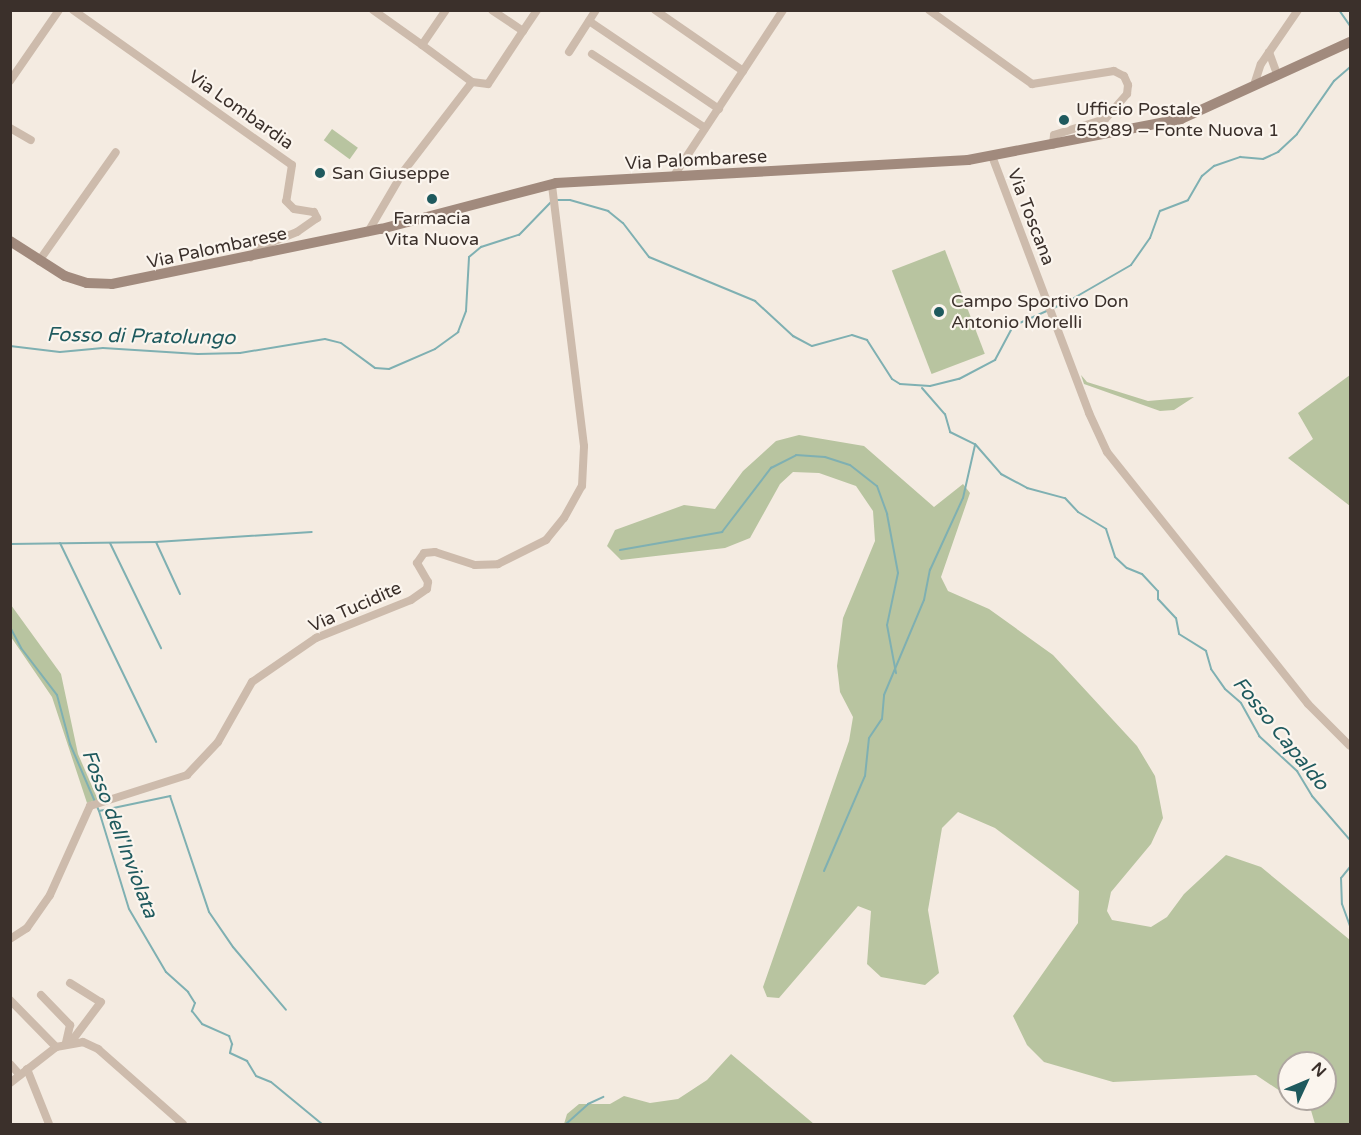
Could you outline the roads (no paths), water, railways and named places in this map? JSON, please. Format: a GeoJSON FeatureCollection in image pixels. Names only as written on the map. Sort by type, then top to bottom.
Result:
{"type":"FeatureCollection","features":[{"type":"Feature","properties":{"kind":"main road","name":"Via Palombarese"},"geometry":{"type":"LineString","coordinates":[[10,241],[39,261],[76,280],[108,285],[251,258],[553,189],[673,177],[914,166],[992,156],[1181,119],[1350,42]]}},
{"type":"Feature","properties":{"kind":"street"},"geometry":{"type":"LineString","coordinates":[[10,81],[59,10]]}},
{"type":"Feature","properties":{"kind":"street","name":"Via Lombardia"},"geometry":{"type":"LineString","coordinates":[[73,10],[292,165],[287,204],[294,209],[314,212],[317,218],[297,232],[262,246],[251,258]]}},
{"type":"Feature","properties":{"kind":"street"},"geometry":{"type":"LineString","coordinates":[[373,10],[472,82],[482,86],[488,84],[537,10]]}},
{"type":"Feature","properties":{"kind":"street"},"geometry":{"type":"LineString","coordinates":[[422,45],[446,10]]}},
{"type":"Feature","properties":{"kind":"street"},"geometry":{"type":"LineString","coordinates":[[492,10],[523,32]]}},
{"type":"Feature","properties":{"kind":"street"},"geometry":{"type":"LineString","coordinates":[[569,52],[596,10]]}},
{"type":"Feature","properties":{"kind":"street"},"geometry":{"type":"LineString","coordinates":[[656,10],[743,71]]}},
{"type":"Feature","properties":{"kind":"street"},"geometry":{"type":"LineString","coordinates":[[673,177],[783,10]]}},
{"type":"Feature","properties":{"kind":"street"},"geometry":{"type":"LineString","coordinates":[[929,10],[1032,84],[1114,71],[1124,76],[1128,85],[1127,94],[1105,118],[1054,135],[1053,145]]}},
{"type":"Feature","properties":{"kind":"street"},"geometry":{"type":"LineString","coordinates":[[1254,85],[1269,52],[1298,10]]}},
{"type":"Feature","properties":{"kind":"street"},"geometry":{"type":"LineString","coordinates":[[589,21],[719,109]]}},
{"type":"Feature","properties":{"kind":"street"},"geometry":{"type":"LineString","coordinates":[[1269,52],[1277,74]]}},
{"type":"Feature","properties":{"kind":"street"},"geometry":{"type":"LineString","coordinates":[[592,54],[705,128]]}},
{"type":"Feature","properties":{"kind":"street"},"geometry":{"type":"LineString","coordinates":[[368,232],[389,192],[472,82]]}},
{"type":"Feature","properties":{"kind":"street"},"geometry":{"type":"LineString","coordinates":[[10,128],[31,140]]}},
{"type":"Feature","properties":{"kind":"street"},"geometry":{"type":"LineString","coordinates":[[39,261],[116,152]]}},
{"type":"Feature","properties":{"kind":"street","name":"Via Toscana"},"geometry":{"type":"LineString","coordinates":[[992,156],[1089,413],[1122,474],[1308,704],[1350,746]]}},
{"type":"Feature","properties":{"kind":"street","name":"Via Tucidite"},"geometry":{"type":"LineString","coordinates":[[10,939],[27,928],[50,895],[92,806],[187,775],[218,742],[252,682],[316,638],[411,600],[427,589],[428,582],[417,563],[424,553],[435,552],[475,565],[498,564],[546,540],[564,518],[582,486],[584,446],[553,189]]}},
{"type":"Feature","properties":{"kind":"street"},"geometry":{"type":"LineString","coordinates":[[10,1083],[56,1047],[69,1042],[101,1002],[70,983]]}},
{"type":"Feature","properties":{"kind":"street"},"geometry":{"type":"LineString","coordinates":[[41,995],[70,1025],[69,1042]]}},
{"type":"Feature","properties":{"kind":"street"},"geometry":{"type":"LineString","coordinates":[[10,1000],[56,1047]]}},
{"type":"Feature","properties":{"kind":"street"},"geometry":{"type":"LineString","coordinates":[[69,1042],[98,1049],[183,1125]]}},
{"type":"Feature","properties":{"kind":"street"},"geometry":{"type":"LineString","coordinates":[[10,1064],[24,1072],[49,1125]]}},
{"type":"Feature","properties":{"kind":"waterway"},"geometry":{"type":"LineString","coordinates":[[1339,10],[1350,26]]}},
{"type":"Feature","properties":{"kind":"waterway"},"geometry":{"type":"LineString","coordinates":[[557,200],[570,200],[608,211],[623,223],[649,257],[755,301],[793,336],[812,346],[852,335],[867,340],[892,379],[900,384],[930,386],[959,379],[995,360],[1013,326],[1067,302],[1131,265],[1150,238],[1160,211],[1188,200],[1202,176],[1214,166],[1240,157],[1263,159],[1278,152],[1297,134],[1334,81],[1350,67]]}},
{"type":"Feature","properties":{"kind":"waterway","name":"Fosso di Pratolungo"},"geometry":{"type":"LineString","coordinates":[[10,346],[60,352],[103,348],[198,354],[240,353],[325,339],[341,343],[375,368],[389,369],[435,349],[458,332],[466,311],[469,257],[481,247],[519,235],[551,202]]}},
{"type":"Feature","properties":{"kind":"waterway","name":"Fosso Capaldo"},"geometry":{"type":"LineString","coordinates":[[922,388],[945,414],[950,432],[975,444],[1001,474],[1027,488],[1065,498],[1078,512],[1106,529],[1115,557],[1127,568],[1142,574],[1158,591],[1158,599],[1176,618],[1179,634],[1206,651],[1211,669],[1225,689],[1241,703],[1259,736],[1297,771],[1312,796],[1350,840]]}},
{"type":"Feature","properties":{"kind":"waterway"},"geometry":{"type":"LineString","coordinates":[[824,871],[865,776],[869,738],[882,719],[884,695],[924,600],[930,570],[963,498],[975,445]]}},
{"type":"Feature","properties":{"kind":"waterway"},"geometry":{"type":"LineString","coordinates":[[620,550],[722,532],[771,468],[796,455],[825,457],[850,465],[877,486],[887,514],[898,573],[887,625],[896,673]]}},
{"type":"Feature","properties":{"kind":"waterway"},"geometry":{"type":"LineString","coordinates":[[180,594],[156,542],[312,532]]}},
{"type":"Feature","properties":{"kind":"waterway"},"geometry":{"type":"LineString","coordinates":[[10,544],[157,542]]}},
{"type":"Feature","properties":{"kind":"waterway"},"geometry":{"type":"LineString","coordinates":[[60,543],[156,742]]}},
{"type":"Feature","properties":{"kind":"waterway"},"geometry":{"type":"LineString","coordinates":[[110,543],[161,648]]}},
{"type":"Feature","properties":{"kind":"waterway","name":"Fosso dell'Inviolata"},"geometry":{"type":"LineString","coordinates":[[10,614],[10,622]]}},
{"type":"Feature","properties":{"kind":"waterway","name":"Fosso dell'Inviolata"},"geometry":{"type":"LineString","coordinates":[[10,627],[21,648],[57,695],[70,744],[99,811],[129,909],[166,972],[188,992],[195,1003],[192,1011],[202,1024],[229,1036],[232,1044],[230,1053],[247,1061],[256,1076],[271,1082],[322,1124]]}},
{"type":"Feature","properties":{"kind":"waterway"},"geometry":{"type":"LineString","coordinates":[[99,811],[170,796],[209,912],[233,947],[286,1010]]}},
{"type":"Feature","properties":{"kind":"waterway","name":"Fosso Capaldo"},"geometry":{"type":"LineString","coordinates":[[1350,867],[1341,878],[1342,904],[1350,926]]}},
{"type":"Feature","properties":{"kind":"waterway"},"geometry":{"type":"LineString","coordinates":[[566,1124],[588,1104],[603,1097]]}},
{"type":"Feature","properties":{"kind":"place","name":"Ufficio Postale 55989 – Fonte Nuova 1"},"geometry":{"type":"Point","coordinates":[1064,120]}},
{"type":"Feature","properties":{"kind":"place","name":"San Giuseppe"},"geometry":{"type":"Point","coordinates":[320,173]}},
{"type":"Feature","properties":{"kind":"place","name":"Farmacia Vita Nuova"},"geometry":{"type":"Point","coordinates":[432,199]}},
{"type":"Feature","properties":{"kind":"place","name":"Campo Sportivo Don Antonio Morelli"},"geometry":{"type":"Point","coordinates":[939,312]}}]}
